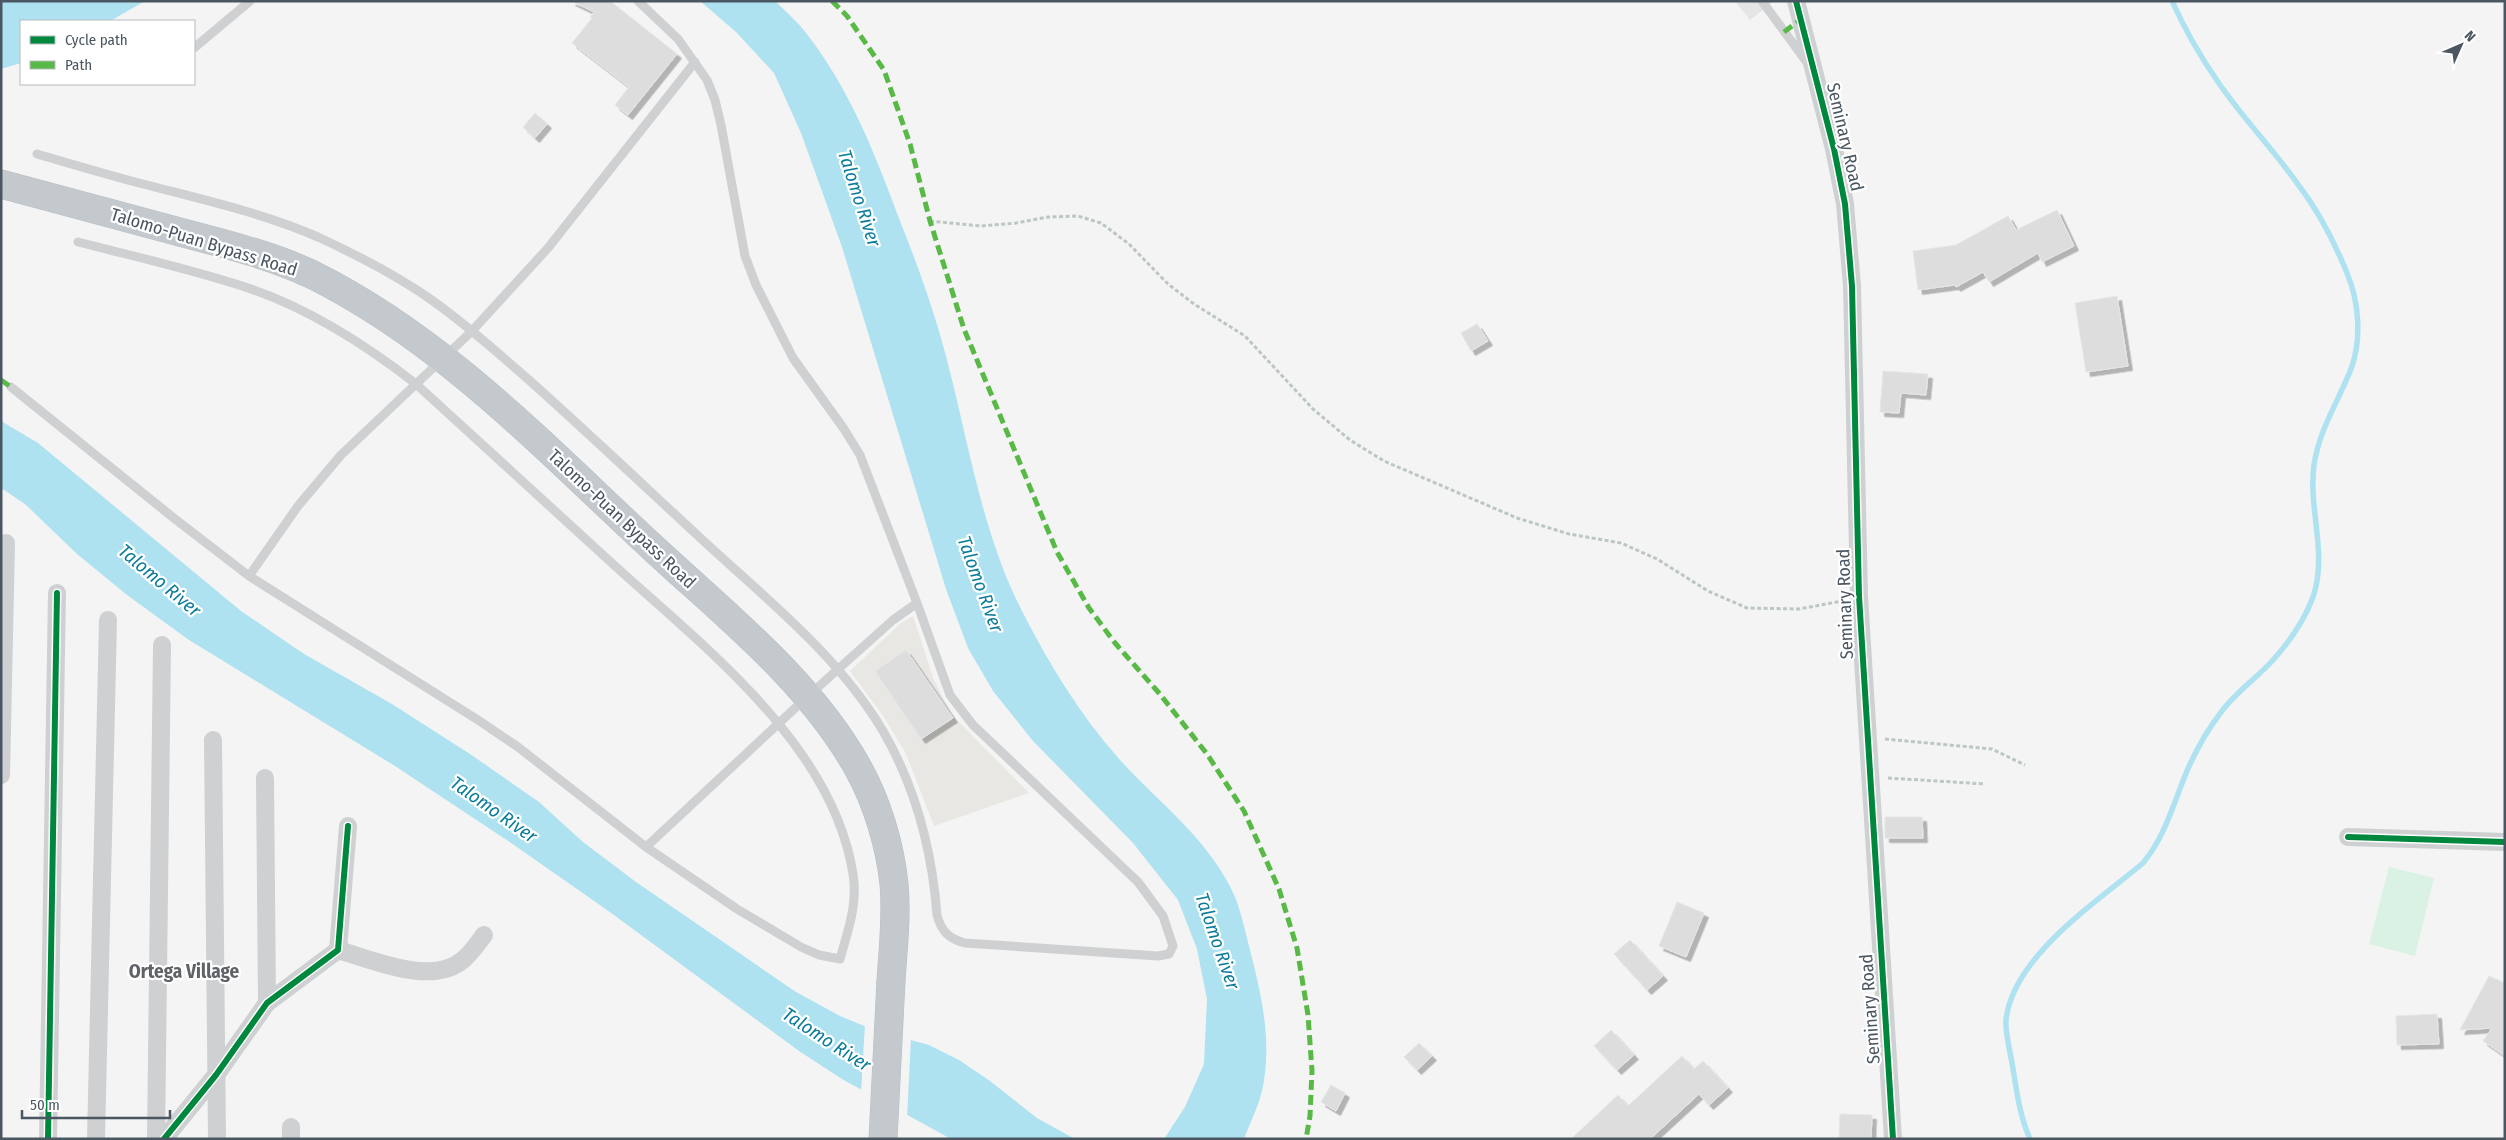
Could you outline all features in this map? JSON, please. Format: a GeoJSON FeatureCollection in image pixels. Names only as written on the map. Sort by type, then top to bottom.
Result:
{"type":"FeatureCollection","features":[{"type":"Feature","properties":{"kind":"highway","name":"Talomo-Puan Bypass Road"},"geometry":{"type":"LineString","coordinates":[[1,184],[275,259],[356,298],[444,358],[497,403],[756,644],[807,697],[834,731],[858,768],[875,806],[888,852],[894,884],[895,916],[883,1139]]}},
{"type":"Feature","properties":{"kind":"street","name":"Seminary Road"},"geometry":{"type":"LineString","coordinates":[[1796,1],[1834,149],[1844,204],[1852,286],[1859,596],[1893,1139]]}},
{"type":"Feature","properties":{"kind":"street"},"geometry":{"type":"LineString","coordinates":[[1,775],[6,543]]}},
{"type":"Feature","properties":{"kind":"street"},"geometry":{"type":"LineString","coordinates":[[48,1139],[57,593]]}},
{"type":"Feature","properties":{"kind":"street"},"geometry":{"type":"LineString","coordinates":[[96,1139],[108,620]]}},
{"type":"Feature","properties":{"kind":"street"},"geometry":{"type":"LineString","coordinates":[[156,1139],[162,645]]}},
{"type":"Feature","properties":{"kind":"street"},"geometry":{"type":"LineString","coordinates":[[213,740],[217,1139]]}},
{"type":"Feature","properties":{"kind":"street"},"geometry":{"type":"LineString","coordinates":[[265,778],[267,1003]]}},
{"type":"Feature","properties":{"kind":"street"},"geometry":{"type":"LineString","coordinates":[[164,1139],[216,1075],[267,1003],[338,950],[348,826]]}},
{"type":"Feature","properties":{"kind":"street"},"geometry":{"type":"LineString","coordinates":[[2348,837],[2505,842]]}},
{"type":"Feature","properties":{"kind":"street"},"geometry":{"type":"LineString","coordinates":[[338,950],[413,971],[432,972],[448,969],[464,960],[484,935]]}},
{"type":"Feature","properties":{"kind":"lane"},"geometry":{"type":"LineString","coordinates":[[195,47],[250,1]]}},
{"type":"Feature","properties":{"kind":"lane"},"geometry":{"type":"LineString","coordinates":[[37,154],[141,184],[229,205],[319,238],[374,265],[430,298],[472,330],[622,463],[798,629],[838,670],[882,730],[902,766],[918,807],[931,865],[936,915],[939,926],[946,935],[965,943],[1158,956],[1169,954],[1173,946],[1163,916],[1138,882],[960,710],[947,687],[860,455],[844,428],[793,358],[756,285],[745,256],[715,100],[707,80],[678,39],[638,1]]}},
{"type":"Feature","properties":{"kind":"lane"},"geometry":{"type":"LineString","coordinates":[[1762,1],[1814,72]]}},
{"type":"Feature","properties":{"kind":"lane"},"geometry":{"type":"LineString","coordinates":[[249,576],[317,483],[342,455],[472,330],[548,248],[695,62]]}},
{"type":"Feature","properties":{"kind":"lane"},"geometry":{"type":"LineString","coordinates":[[11,387],[249,576],[478,720],[518,748],[646,847],[782,936],[819,954],[840,959],[856,898],[853,873],[845,840],[817,777],[778,724],[697,641],[416,384],[378,354],[334,327],[291,306],[217,278],[78,242]]}},
{"type":"Feature","properties":{"kind":"lane"},"geometry":{"type":"LineString","coordinates":[[646,847],[807,697],[902,612],[917,603]]}},
{"type":"Feature","properties":{"kind":"path"},"geometry":{"type":"LineString","coordinates":[[930,221],[982,226],[1016,223],[1048,217],[1078,216],[1101,224],[1129,244],[1168,284],[1194,304],[1245,336],[1313,409],[1350,440],[1384,461],[1472,497],[1517,518],[1569,534],[1620,543],[1658,559],[1708,591],[1747,608],[1799,609],[1859,596]]}},
{"type":"Feature","properties":{"kind":"path"},"geometry":{"type":"LineString","coordinates":[[1867,738],[1992,749],[2025,765]]}},
{"type":"Feature","properties":{"kind":"path"},"geometry":{"type":"LineString","coordinates":[[1870,777],[1985,784]]}},
{"type":"Feature","properties":{"kind":"shaded area"},"geometry":{"type":"Polygon","coordinates":[[[1735,1],[1774,1],[1750,20],[1735,1]]]}},
{"type":"Feature","properties":{"kind":"shaded area"},"geometry":{"type":"Polygon","coordinates":[[[913,616],[934,680],[952,715],[1029,793],[934,826],[906,754],[884,717],[850,671],[901,623],[913,616]]]}},
{"type":"Feature","properties":{"kind":"green space"},"geometry":{"type":"Polygon","coordinates":[[[2389,867],[2434,878],[2415,956],[2369,944],[2389,867]]]}},
{"type":"Feature","properties":{"kind":"water"},"geometry":{"type":"Polygon","coordinates":[[[1,1],[145,1],[112,20],[20,20],[20,63],[1,69],[1,1]]]}},
{"type":"Feature","properties":{"kind":"water","name":"Talomo River"},"geometry":{"type":"Polygon","coordinates":[[[700,1],[775,1],[795,20],[822,54],[836,77],[871,147],[926,290],[947,360],[986,519],[996,551],[1022,611],[1054,670],[1105,743],[1199,841],[1213,858],[1235,897],[1258,982],[1266,1036],[1265,1073],[1262,1091],[1244,1139],[1164,1139],[1185,1107],[1204,1064],[1207,999],[1197,949],[1178,900],[1133,843],[1033,741],[993,691],[968,648],[946,589],[842,247],[801,133],[774,73],[736,32],[700,1]]]}},
{"type":"Feature","properties":{"kind":"water","name":"Talomo River"},"geometry":{"type":"Polygon","coordinates":[[[1,421],[38,443],[241,611],[304,654],[392,704],[470,754],[539,802],[583,842],[636,882],[796,992],[840,1016],[874,1030],[929,1045],[959,1060],[990,1081],[1037,1118],[1075,1139],[951,1139],[842,1079],[799,1051],[607,910],[514,845],[395,766],[189,640],[127,595],[77,554],[25,504],[1,488],[1,421]]]}},
{"type":"Feature","properties":{"kind":"pier"},"geometry":{"type":"Polygon","coordinates":[[[865,1023],[911,1037],[907,1119],[861,1093],[865,1023]]]}},
{"type":"Feature","properties":{"kind":"building"},"geometry":{"type":"Polygon","coordinates":[[[571,1],[610,1],[677,54],[628,115],[615,105],[629,87],[572,43],[592,18],[590,17],[594,12],[571,1]]]}},
{"type":"Feature","properties":{"kind":"building"},"geometry":{"type":"Polygon","coordinates":[[[535,113],[547,124],[535,138],[523,127],[535,113]]]}},
{"type":"Feature","properties":{"kind":"building"},"geometry":{"type":"Polygon","coordinates":[[[2057,210],[2074,246],[2042,262],[2038,253],[1989,282],[1983,272],[1956,287],[1955,285],[1918,290],[1913,251],[1956,245],[2008,216],[2016,230],[2057,210]]]}},
{"type":"Feature","properties":{"kind":"building"},"geometry":{"type":"Polygon","coordinates":[[[2117,296],[2128,366],[2086,372],[2075,303],[2117,296]]]}},
{"type":"Feature","properties":{"kind":"building"},"geometry":{"type":"Polygon","coordinates":[[[1477,324],[1488,341],[1471,351],[1461,333],[1477,324]]]}},
{"type":"Feature","properties":{"kind":"building"},"geometry":{"type":"Polygon","coordinates":[[[1883,371],[1928,374],[1926,395],[1901,393],[1899,413],[1880,412],[1883,371]]]}},
{"type":"Feature","properties":{"kind":"building"},"geometry":{"type":"Polygon","coordinates":[[[906,650],[953,718],[921,739],[875,671],[906,650]]]}},
{"type":"Feature","properties":{"kind":"building"},"geometry":{"type":"Polygon","coordinates":[[[1885,817],[1922,817],[1923,838],[1885,838],[1885,817]]]}},
{"type":"Feature","properties":{"kind":"building"},"geometry":{"type":"Polygon","coordinates":[[[1677,902],[1704,913],[1686,957],[1659,946],[1677,902]]]}},
{"type":"Feature","properties":{"kind":"building"},"geometry":{"type":"Polygon","coordinates":[[[1630,940],[1663,976],[1647,990],[1614,954],[1630,940]]]}},
{"type":"Feature","properties":{"kind":"building"},"geometry":{"type":"Polygon","coordinates":[[[2489,976],[2505,983],[2505,1056],[2483,1041],[2492,1028],[2460,1030],[2489,976]]]}},
{"type":"Feature","properties":{"kind":"building"},"geometry":{"type":"Polygon","coordinates":[[[2437,1014],[2439,1044],[2397,1045],[2396,1016],[2437,1014]]]}},
{"type":"Feature","properties":{"kind":"building"},"geometry":{"type":"Polygon","coordinates":[[[1611,1030],[1634,1055],[1617,1070],[1594,1046],[1611,1030]]]}},
{"type":"Feature","properties":{"kind":"building"},"geometry":{"type":"Polygon","coordinates":[[[1419,1043],[1432,1056],[1417,1070],[1404,1057],[1419,1043]]]}},
{"type":"Feature","properties":{"kind":"building"},"geometry":{"type":"Polygon","coordinates":[[[1682,1056],[1694,1069],[1703,1061],[1728,1088],[1709,1105],[1699,1094],[1650,1139],[1571,1139],[1618,1095],[1628,1106],[1682,1056]]]}},
{"type":"Feature","properties":{"kind":"building"},"geometry":{"type":"Polygon","coordinates":[[[1331,1085],[1345,1093],[1336,1111],[1321,1102],[1331,1085]]]}},
{"type":"Feature","properties":{"kind":"building"},"geometry":{"type":"Polygon","coordinates":[[[1840,1114],[1872,1115],[1871,1139],[1839,1139],[1840,1114]]]}},
{"type":"Feature","properties":{"kind":"waterway"},"geometry":{"type":"LineString","coordinates":[[2030,1139],[2019,1105],[2006,1032],[2006,1020],[2012,996],[2024,974],[2040,952],[2081,913],[2143,863],[2158,841],[2191,763],[2212,725],[2234,698],[2280,652],[2306,614],[2313,597],[2319,564],[2313,498],[2316,452],[2351,369],[2357,346],[2358,321],[2351,284],[2337,249],[2325,226],[2305,193],[2218,82],[2193,43],[2172,1]]}},
{"type":"Feature","properties":{"kind":"marked path"},"geometry":{"type":"LineString","coordinates":[[832,1],[847,16],[884,70],[910,144],[930,221],[964,329],[1057,552],[1089,608],[1115,643],[1159,693],[1207,754],[1244,811],[1279,889],[1297,948],[1308,1015],[1312,1071],[1310,1116],[1306,1139]]}},
{"type":"Feature","properties":{"kind":"marked path"},"geometry":{"type":"LineString","coordinates":[[1784,32],[1800,20]]}},
{"type":"Feature","properties":{"kind":"marked path"},"geometry":{"type":"LineString","coordinates":[[1,380],[11,387]]}},
{"type":"Feature","properties":{"kind":"cycle path"},"geometry":{"type":"LineString","coordinates":[[1796,1],[1834,149],[1845,204],[1852,286],[1859,596],[1893,1139]]}},
{"type":"Feature","properties":{"kind":"cycle path"},"geometry":{"type":"LineString","coordinates":[[48,1139],[57,593]]}},
{"type":"Feature","properties":{"kind":"cycle path"},"geometry":{"type":"LineString","coordinates":[[164,1139],[216,1075],[267,1003],[338,950],[348,826]]}},
{"type":"Feature","properties":{"kind":"cycle path"},"geometry":{"type":"LineString","coordinates":[[2348,837],[2505,842]]}},
{"type":"Feature","properties":{"kind":"district","name":"Ortega Village"},"geometry":{"type":"Point","coordinates":[184,971]}}]}
